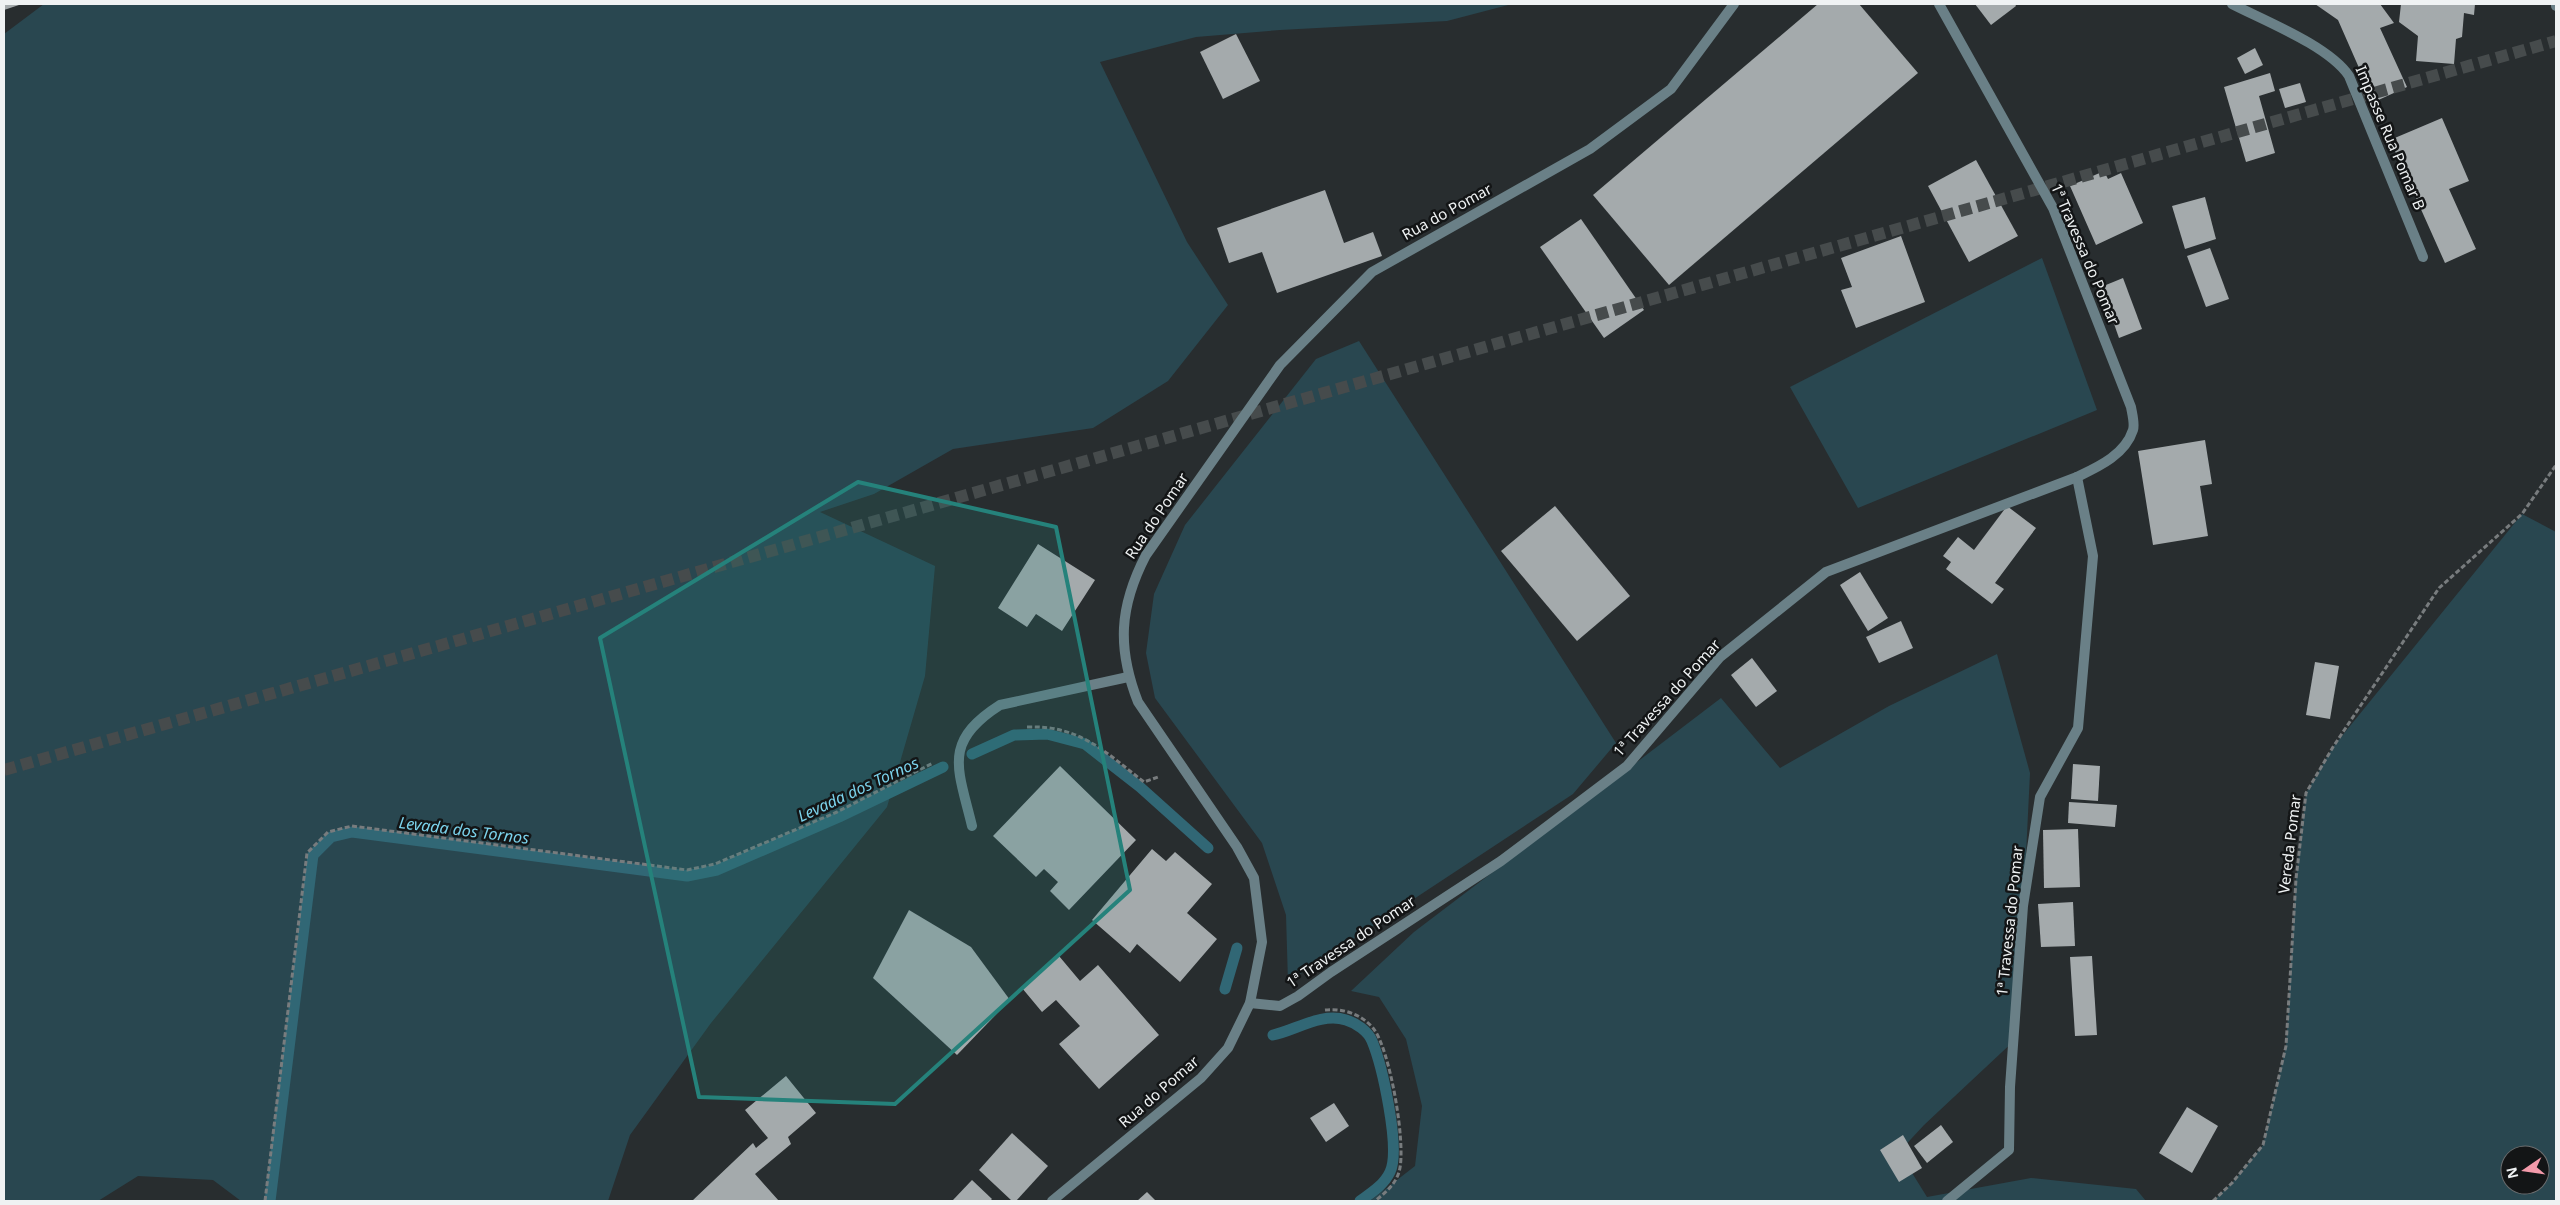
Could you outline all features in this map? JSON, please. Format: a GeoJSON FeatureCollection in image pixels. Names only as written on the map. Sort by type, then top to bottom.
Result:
{"type":"FeatureCollection","features":[{"type":"Feature","properties":{"kind":"street","name":"Rua do Pomar"},"geometry":{"type":"LineString","coordinates":[[1052,1201],[1201,1078],[1228,1048],[1250,1003],[1262,942],[1254,878],[1237,846],[1138,702],[1128,677],[1125,661],[1125,619],[1136,575],[1146,555],[1280,365],[1372,272],[1590,149],[1671,89],[1734,4]]}},
{"type":"Feature","properties":{"kind":"street","name":"1ª Travessa do Pomar"},"geometry":{"type":"LineString","coordinates":[[1250,1003],[1280,1006],[1298,996],[1331,972],[1502,861],[1627,766],[1720,657],[1826,572],[2077,477],[2115,456],[2127,440],[2133,429],[2131,407],[2053,208],[1939,4]]}},
{"type":"Feature","properties":{"kind":"street","name":"Impasse Rua Pomar B"},"geometry":{"type":"LineString","coordinates":[[2232,4],[2324,52],[2341,64],[2349,76],[2423,257]]}},
{"type":"Feature","properties":{"kind":"street","name":"1ª Travessa do Pomar"},"geometry":{"type":"LineString","coordinates":[[1947,1201],[2009,1150],[2010,1087],[2023,906],[2040,797],[2078,728],[2093,556],[2077,477]]}},
{"type":"Feature","properties":{"kind":"street"},"geometry":{"type":"LineString","coordinates":[[972,826],[960,774],[958,752],[964,736],[982,716],[1000,704],[1128,677]]}},
{"type":"Feature","properties":{"kind":"path","name":"Vereda Pomar"},"geometry":{"type":"LineString","coordinates":[[2213,1201],[2232,1183],[2263,1144],[2286,1046],[2296,879],[2306,793],[2333,747],[2439,588],[2522,514],[2556,465]]}},
{"type":"Feature","properties":{"kind":"path"},"geometry":{"type":"LineString","coordinates":[[1020,728],[1046,727],[1089,740],[1144,782]]}},
{"type":"Feature","properties":{"kind":"path"},"geometry":{"type":"LineString","coordinates":[[265,1201],[307,853],[328,832],[352,826],[686,870],[716,864],[837,812],[958,752]]}},
{"type":"Feature","properties":{"kind":"path"},"geometry":{"type":"LineString","coordinates":[[1319,1010],[1334,1009],[1350,1012],[1364,1019],[1380,1037],[1402,1129],[1401,1166],[1389,1190],[1375,1201]]}},
{"type":"Feature","properties":{"kind":"highlighted area"},"geometry":{"type":"Polygon","coordinates":[[[858,482],[1056,527],[1130,890],[895,1104],[699,1097],[600,638],[858,482]]]}},
{"type":"Feature","properties":{"kind":"shaded area"},"geometry":{"type":"Polygon","coordinates":[[[44,4],[1512,4],[1447,21],[1280,30],[1196,37],[1100,62],[1187,242],[1228,305],[1168,381],[1093,428],[953,449],[874,494],[820,512],[935,566],[925,676],[887,807],[711,1023],[630,1135],[608,1201],[241,1201],[213,1180],[138,1176],[98,1201],[4,1201],[4,34],[44,4]]]}},
{"type":"Feature","properties":{"kind":"shaded area"},"geometry":{"type":"Polygon","coordinates":[[[2042,258],[2097,410],[1858,508],[1790,387],[2042,258]]]}},
{"type":"Feature","properties":{"kind":"shaded area"},"geometry":{"type":"Polygon","coordinates":[[[1359,341],[1616,743],[1573,794],[1288,982],[1286,915],[1262,843],[1155,698],[1146,653],[1154,594],[1185,525],[1316,359],[1359,341]]]}},
{"type":"Feature","properties":{"kind":"shaded area"},"geometry":{"type":"Polygon","coordinates":[[[2522,514],[2556,532],[2556,1201],[2213,1201],[2232,1183],[2263,1145],[2286,1046],[2296,879],[2306,793],[2333,747],[2522,514]]]}},
{"type":"Feature","properties":{"kind":"shaded area"},"geometry":{"type":"Polygon","coordinates":[[[1997,654],[2030,773],[2017,1038],[1924,1125],[1899,1152],[1927,1197],[2031,1178],[2136,1189],[2146,1201],[1370,1201],[1415,1166],[1422,1106],[1406,1039],[1379,997],[1351,991],[1414,932],[1721,698],[1780,768],[1889,706],[1997,654]]]}},
{"type":"Feature","properties":{"kind":"building"},"geometry":{"type":"Polygon","coordinates":[[[4,4],[22,4],[4,10],[4,4]]]}},
{"type":"Feature","properties":{"kind":"building"},"geometry":{"type":"Polygon","coordinates":[[[1818,4],[1859,4],[1918,73],[1669,285],[1593,195],[1818,4]]]}},
{"type":"Feature","properties":{"kind":"building"},"geometry":{"type":"Polygon","coordinates":[[[1975,4],[2015,4],[2016,6],[1991,25],[1975,4]]]}},
{"type":"Feature","properties":{"kind":"building"},"geometry":{"type":"Polygon","coordinates":[[[2315,4],[2380,4],[2394,23],[2380,28],[2407,87],[2374,102],[2338,20],[2315,4]]]}},
{"type":"Feature","properties":{"kind":"building"},"geometry":{"type":"Polygon","coordinates":[[[2401,4],[2475,4],[2474,15],[2464,13],[2462,37],[2456,39],[2454,64],[2416,61],[2418,36],[2399,22],[2401,4]]]}},
{"type":"Feature","properties":{"kind":"building"},"geometry":{"type":"Polygon","coordinates":[[[1236,34],[1260,81],[1223,99],[1200,52],[1236,34]]]}},
{"type":"Feature","properties":{"kind":"building"},"geometry":{"type":"Polygon","coordinates":[[[2255,48],[2263,65],[2245,74],[2237,58],[2255,48]]]}},
{"type":"Feature","properties":{"kind":"building"},"geometry":{"type":"Polygon","coordinates":[[[2270,73],[2275,91],[2259,96],[2275,153],[2246,162],[2224,87],[2270,73]]]}},
{"type":"Feature","properties":{"kind":"building"},"geometry":{"type":"Polygon","coordinates":[[[2300,83],[2306,102],[2285,108],[2279,89],[2300,83]]]}},
{"type":"Feature","properties":{"kind":"building"},"geometry":{"type":"Polygon","coordinates":[[[2442,118],[2469,181],[2449,189],[2476,249],[2445,263],[2390,140],[2442,118]]]}},
{"type":"Feature","properties":{"kind":"building"},"geometry":{"type":"Polygon","coordinates":[[[1976,160],[2018,236],[1969,262],[1928,186],[1976,160]]]}},
{"type":"Feature","properties":{"kind":"building"},"geometry":{"type":"Polygon","coordinates":[[[2104,171],[2108,179],[2121,173],[2143,223],[2096,245],[2070,186],[2104,171]]]}},
{"type":"Feature","properties":{"kind":"building"},"geometry":{"type":"Polygon","coordinates":[[[1325,190],[1344,243],[1373,232],[1382,256],[1277,293],[1262,252],[1229,263],[1217,228],[1325,190]]]}},
{"type":"Feature","properties":{"kind":"building"},"geometry":{"type":"Polygon","coordinates":[[[2205,197],[2216,239],[2185,249],[2172,206],[2205,197]]]}},
{"type":"Feature","properties":{"kind":"building"},"geometry":{"type":"Polygon","coordinates":[[[1581,219],[1644,310],[1604,338],[1540,247],[1581,219]]]}},
{"type":"Feature","properties":{"kind":"building"},"geometry":{"type":"Polygon","coordinates":[[[1901,236],[1925,302],[1856,328],[1841,290],[1852,287],[1841,258],[1901,236]]]}},
{"type":"Feature","properties":{"kind":"building"},"geometry":{"type":"Polygon","coordinates":[[[2210,248],[2229,299],[2206,307],[2187,256],[2210,248]]]}},
{"type":"Feature","properties":{"kind":"building"},"geometry":{"type":"Polygon","coordinates":[[[2123,278],[2142,329],[2119,338],[2101,287],[2123,278]]]}},
{"type":"Feature","properties":{"kind":"building"},"geometry":{"type":"Polygon","coordinates":[[[2205,440],[2212,484],[2200,486],[2208,536],[2153,545],[2138,451],[2205,440]]]}},
{"type":"Feature","properties":{"kind":"building"},"geometry":{"type":"Polygon","coordinates":[[[1555,506],[1630,596],[1577,641],[1501,551],[1555,506]]]}},
{"type":"Feature","properties":{"kind":"building"},"geometry":{"type":"Polygon","coordinates":[[[2007,506],[2036,528],[1995,583],[2004,589],[1992,604],[1946,569],[1951,562],[1943,556],[1958,537],[1974,550],[2007,506]]]}},
{"type":"Feature","properties":{"kind":"building"},"geometry":{"type":"Polygon","coordinates":[[[1038,544],[1095,580],[1062,631],[1036,614],[1027,627],[998,608],[1038,544]]]}},
{"type":"Feature","properties":{"kind":"building"},"geometry":{"type":"Polygon","coordinates":[[[1860,572],[1888,618],[1868,631],[1840,585],[1860,572]]]}},
{"type":"Feature","properties":{"kind":"building"},"geometry":{"type":"Polygon","coordinates":[[[1901,621],[1913,648],[1879,663],[1866,637],[1901,621]]]}},
{"type":"Feature","properties":{"kind":"building"},"geometry":{"type":"Polygon","coordinates":[[[1752,658],[1777,691],[1756,707],[1731,675],[1752,658]]]}},
{"type":"Feature","properties":{"kind":"building"},"geometry":{"type":"Polygon","coordinates":[[[2315,662],[2339,666],[2330,719],[2306,715],[2315,662]]]}},
{"type":"Feature","properties":{"kind":"building"},"geometry":{"type":"Polygon","coordinates":[[[2073,764],[2100,766],[2098,801],[2071,799],[2073,764]]]}},
{"type":"Feature","properties":{"kind":"building"},"geometry":{"type":"Polygon","coordinates":[[[1060,766],[1136,840],[1069,910],[1050,891],[1058,882],[1044,869],[1036,877],[993,836],[1060,766]]]}},
{"type":"Feature","properties":{"kind":"building"},"geometry":{"type":"Polygon","coordinates":[[[2069,802],[2117,805],[2115,827],[2068,823],[2069,802]]]}},
{"type":"Feature","properties":{"kind":"building"},"geometry":{"type":"Polygon","coordinates":[[[2078,829],[2080,887],[2044,888],[2043,830],[2078,829]]]}},
{"type":"Feature","properties":{"kind":"building"},"geometry":{"type":"Polygon","coordinates":[[[1152,849],[1166,861],[1175,852],[1212,884],[1187,913],[1217,939],[1180,982],[1137,944],[1130,953],[1092,920],[1152,849]]]}},
{"type":"Feature","properties":{"kind":"building"},"geometry":{"type":"Polygon","coordinates":[[[2073,902],[2075,946],[2041,947],[2038,904],[2073,902]]]}},
{"type":"Feature","properties":{"kind":"building"},"geometry":{"type":"Polygon","coordinates":[[[909,910],[971,947],[1010,1000],[957,1055],[873,978],[909,910]]]}},
{"type":"Feature","properties":{"kind":"building"},"geometry":{"type":"Polygon","coordinates":[[[1059,956],[1080,981],[1098,965],[1159,1035],[1099,1089],[1059,1044],[1080,1026],[1056,1000],[1042,1012],[1022,988],[1059,956]]]}},
{"type":"Feature","properties":{"kind":"building"},"geometry":{"type":"Polygon","coordinates":[[[2092,956],[2097,1035],[2075,1036],[2070,957],[2092,956]]]}},
{"type":"Feature","properties":{"kind":"building"},"geometry":{"type":"Polygon","coordinates":[[[786,1076],[816,1113],[788,1137],[791,1144],[755,1174],[779,1201],[692,1201],[753,1143],[756,1148],[768,1138],[745,1110],[786,1076]]]}},
{"type":"Feature","properties":{"kind":"building"},"geometry":{"type":"Polygon","coordinates":[[[1334,1103],[1349,1126],[1326,1142],[1310,1118],[1334,1103]]]}},
{"type":"Feature","properties":{"kind":"building"},"geometry":{"type":"Polygon","coordinates":[[[2187,1107],[2218,1126],[2192,1173],[2159,1153],[2187,1107]]]}},
{"type":"Feature","properties":{"kind":"building"},"geometry":{"type":"Polygon","coordinates":[[[1941,1125],[1953,1142],[1927,1163],[1914,1146],[1941,1125]]]}},
{"type":"Feature","properties":{"kind":"building"},"geometry":{"type":"Polygon","coordinates":[[[1012,1133],[1048,1166],[1016,1201],[1012,1201],[979,1170],[1012,1133]]]}},
{"type":"Feature","properties":{"kind":"building"},"geometry":{"type":"Polygon","coordinates":[[[1903,1135],[1922,1168],[1899,1182],[1880,1150],[1903,1135]]]}},
{"type":"Feature","properties":{"kind":"building"},"geometry":{"type":"Polygon","coordinates":[[[972,1180],[992,1199],[990,1201],[953,1200],[972,1180]]]}},
{"type":"Feature","properties":{"kind":"building"},"geometry":{"type":"Polygon","coordinates":[[[1147,1192],[1156,1201],[1137,1201],[1147,1192]]]}},
{"type":"Feature","properties":{"kind":"waterway","name":"Levada dos Tornos"},"geometry":{"type":"LineString","coordinates":[[972,754],[1014,735],[1047,734],[1085,744],[1140,787],[1208,848]]}},
{"type":"Feature","properties":{"kind":"waterway","name":"Levada dos Tornos"},"geometry":{"type":"LineString","coordinates":[[270,1201],[313,855],[331,837],[352,832],[687,876],[717,870],[839,817],[943,767]]}},
{"type":"Feature","properties":{"kind":"waterway","name":"Levada dos Tornos"},"geometry":{"type":"LineString","coordinates":[[1225,989],[1237,948]]}},
{"type":"Feature","properties":{"kind":"waterway","name":"Levada dos Tornos"},"geometry":{"type":"LineString","coordinates":[[1273,1035],[1318,1020],[1337,1018],[1358,1025],[1370,1037],[1381,1068],[1389,1107],[1392,1127],[1393,1161],[1390,1172],[1384,1181],[1360,1201]]}},
{"type":"Feature","properties":{"kind":"tunnel"},"geometry":{"type":"LineString","coordinates":[[4,770],[2556,41]]}}]}
